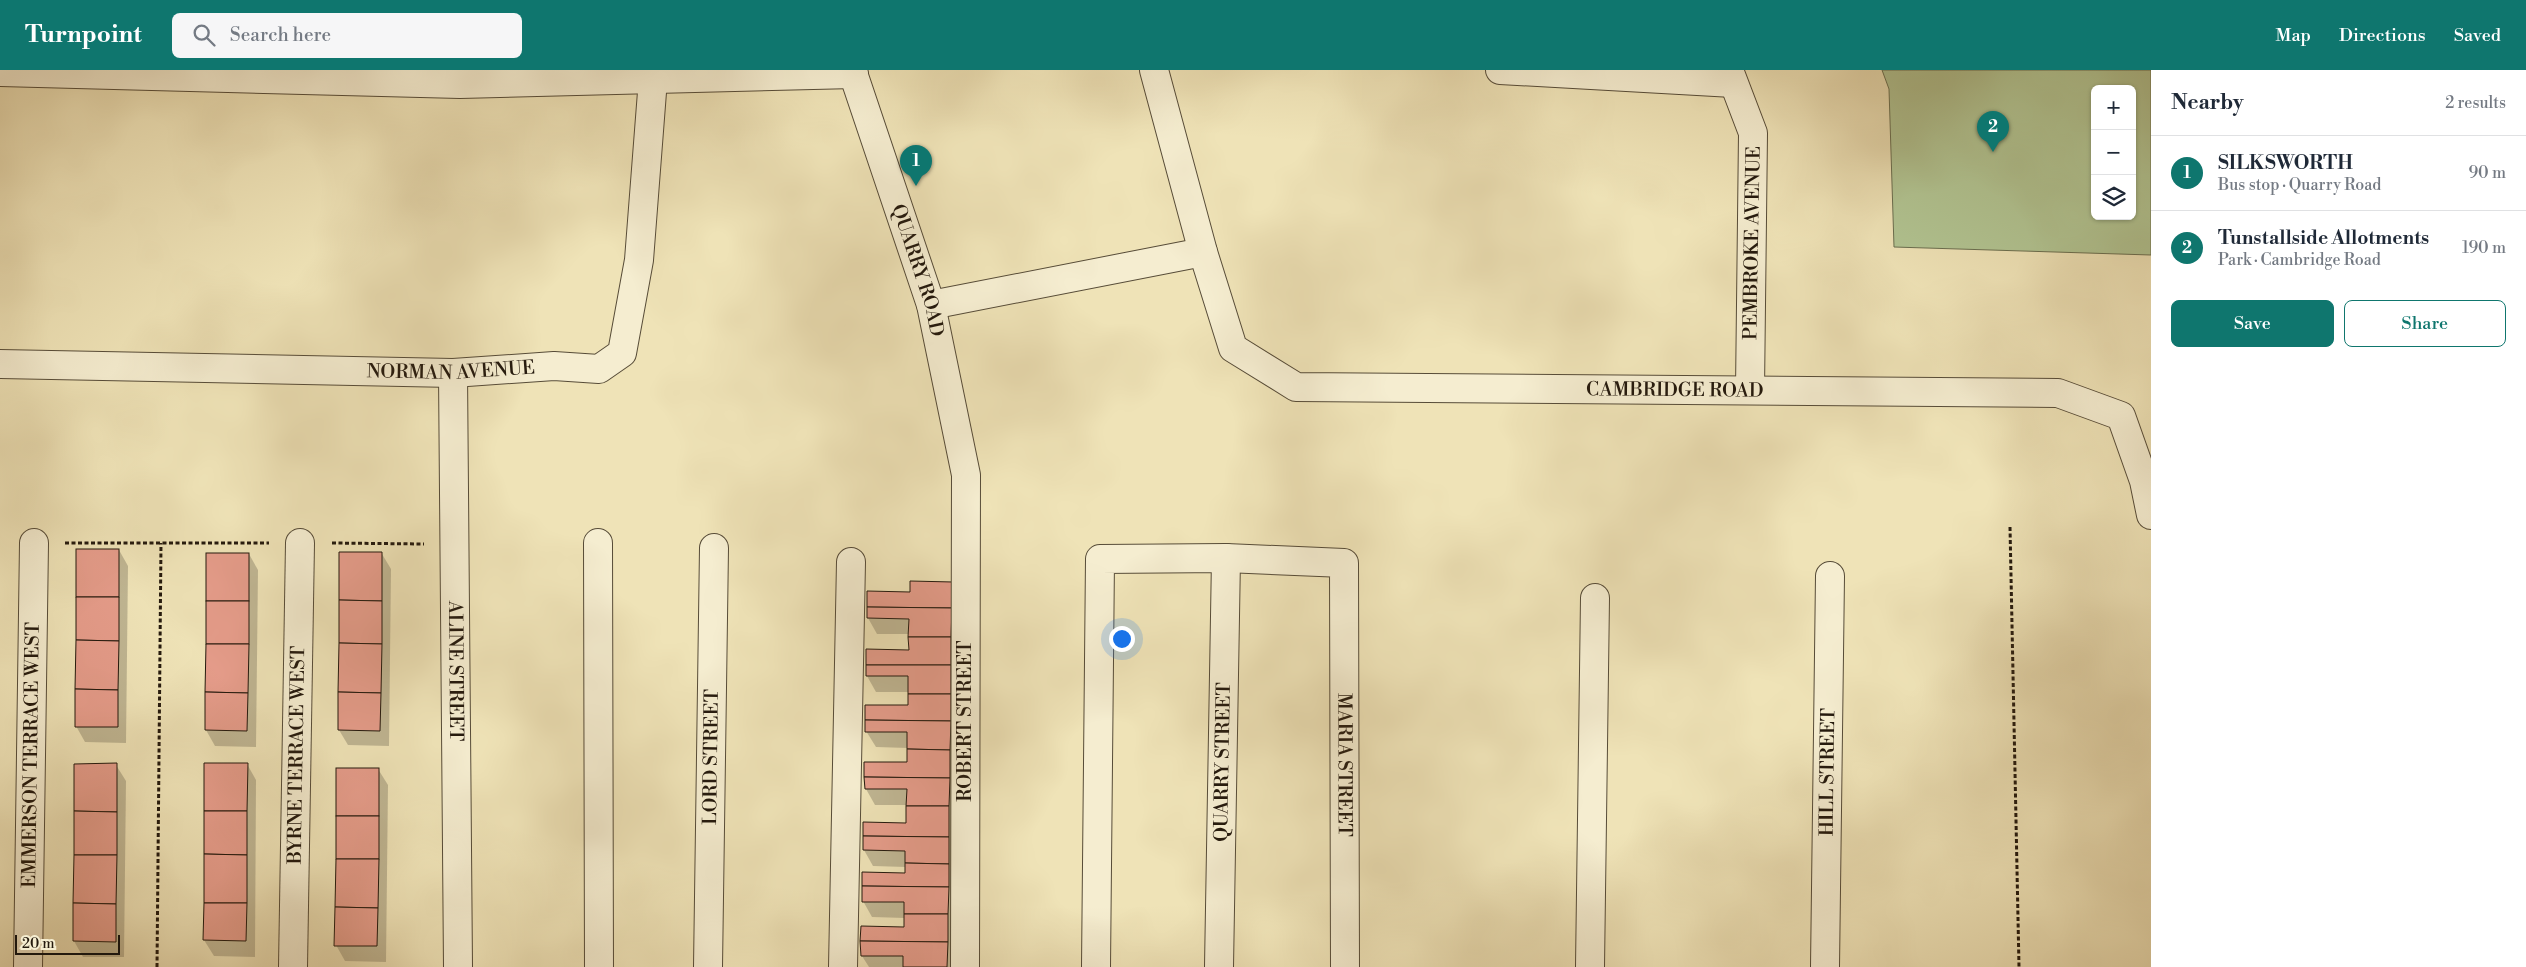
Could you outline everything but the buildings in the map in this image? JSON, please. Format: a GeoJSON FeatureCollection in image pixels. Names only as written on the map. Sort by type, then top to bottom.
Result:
{"type":"FeatureCollection","features":[{"type":"Feature","properties":{"kind":"street"},"geometry":{"type":"LineString","coordinates":[[931,305],[1203,252],[1154,70]]}},
{"type":"Feature","properties":{"kind":"street"},"geometry":{"type":"LineString","coordinates":[[1500,70],[1731,76]]}},
{"type":"Feature","properties":{"kind":"street"},"geometry":{"type":"LineString","coordinates":[[0,72],[653,79],[853,72]]}},
{"type":"Feature","properties":{"kind":"street","name":"QUARRY ROAD"},"geometry":{"type":"LineString","coordinates":[[853,72],[931,305],[966,475]]}},
{"type":"Feature","properties":{"kind":"street","name":"PEMBROKE AVENUE"},"geometry":{"type":"LineString","coordinates":[[1731,76],[1753,133],[1750,390]]}},
{"type":"Feature","properties":{"kind":"street","name":"NORMAN AVENUE"},"geometry":{"type":"LineString","coordinates":[[0,364],[453,373],[554,366],[599,369],[622,353],[639,260],[653,79]]}},
{"type":"Feature","properties":{"kind":"street","name":"CAMBRIDGE ROAD"},"geometry":{"type":"LineString","coordinates":[[1203,252],[1233,348],[1296,387],[2058,392],[2121,416],[2144,481],[2151,515]]}},
{"type":"Feature","properties":{"kind":"street","name":"ALINE STREET"},"geometry":{"type":"LineString","coordinates":[[453,373],[458,967]]}},
{"type":"Feature","properties":{"kind":"street","name":"ROBERT STREET"},"geometry":{"type":"LineString","coordinates":[[965,967],[966,475]]}},
{"type":"Feature","properties":{"kind":"street","name":"EMMERSON TERRACE WEST"},"geometry":{"type":"LineString","coordinates":[[28,967],[34,542]]}},
{"type":"Feature","properties":{"kind":"street","name":"BYRNE TERRACE WEST"},"geometry":{"type":"LineString","coordinates":[[293,967],[300,543]]}},
{"type":"Feature","properties":{"kind":"street"},"geometry":{"type":"LineString","coordinates":[[598,543],[599,967]]}},
{"type":"Feature","properties":{"kind":"street","name":"LORD STREET"},"geometry":{"type":"LineString","coordinates":[[708,967],[714,548]]}},
{"type":"Feature","properties":{"kind":"street"},"geometry":{"type":"LineString","coordinates":[[1096,967],[1100,559],[1226,558]]}},
{"type":"Feature","properties":{"kind":"street","name":"MARIA STREET"},"geometry":{"type":"LineString","coordinates":[[1226,558],[1344,563],[1345,967]]}},
{"type":"Feature","properties":{"kind":"street","name":"QUARRY STREET"},"geometry":{"type":"LineString","coordinates":[[1219,967],[1226,558]]}},
{"type":"Feature","properties":{"kind":"street"},"geometry":{"type":"LineString","coordinates":[[843,967],[851,562]]}},
{"type":"Feature","properties":{"kind":"street","name":"HILL STREET"},"geometry":{"type":"LineString","coordinates":[[1825,967],[1830,576]]}},
{"type":"Feature","properties":{"kind":"street"},"geometry":{"type":"LineString","coordinates":[[1590,967],[1595,598]]}},
{"type":"Feature","properties":{"kind":"path"},"geometry":{"type":"LineString","coordinates":[[2010,527],[2019,967]]}},
{"type":"Feature","properties":{"kind":"path"},"geometry":{"type":"LineString","coordinates":[[34,542],[454,544]]}},
{"type":"Feature","properties":{"kind":"path"},"geometry":{"type":"LineString","coordinates":[[157,967],[161,543]]}},
{"type":"Feature","properties":{"kind":"green space"},"geometry":{"type":"Polygon","coordinates":[[[1882,70],[2151,70],[2151,255],[1894,247],[1889,89],[1882,70]]]}},
{"type":"Feature","properties":{"kind":"place","name":"Tunstallside Allotments"},"geometry":{"type":"Point","coordinates":[1993,152]}},
{"type":"Feature","properties":{"kind":"place","name":"SILKSWORTH"},"geometry":{"type":"Point","coordinates":[916,186]}}]}
